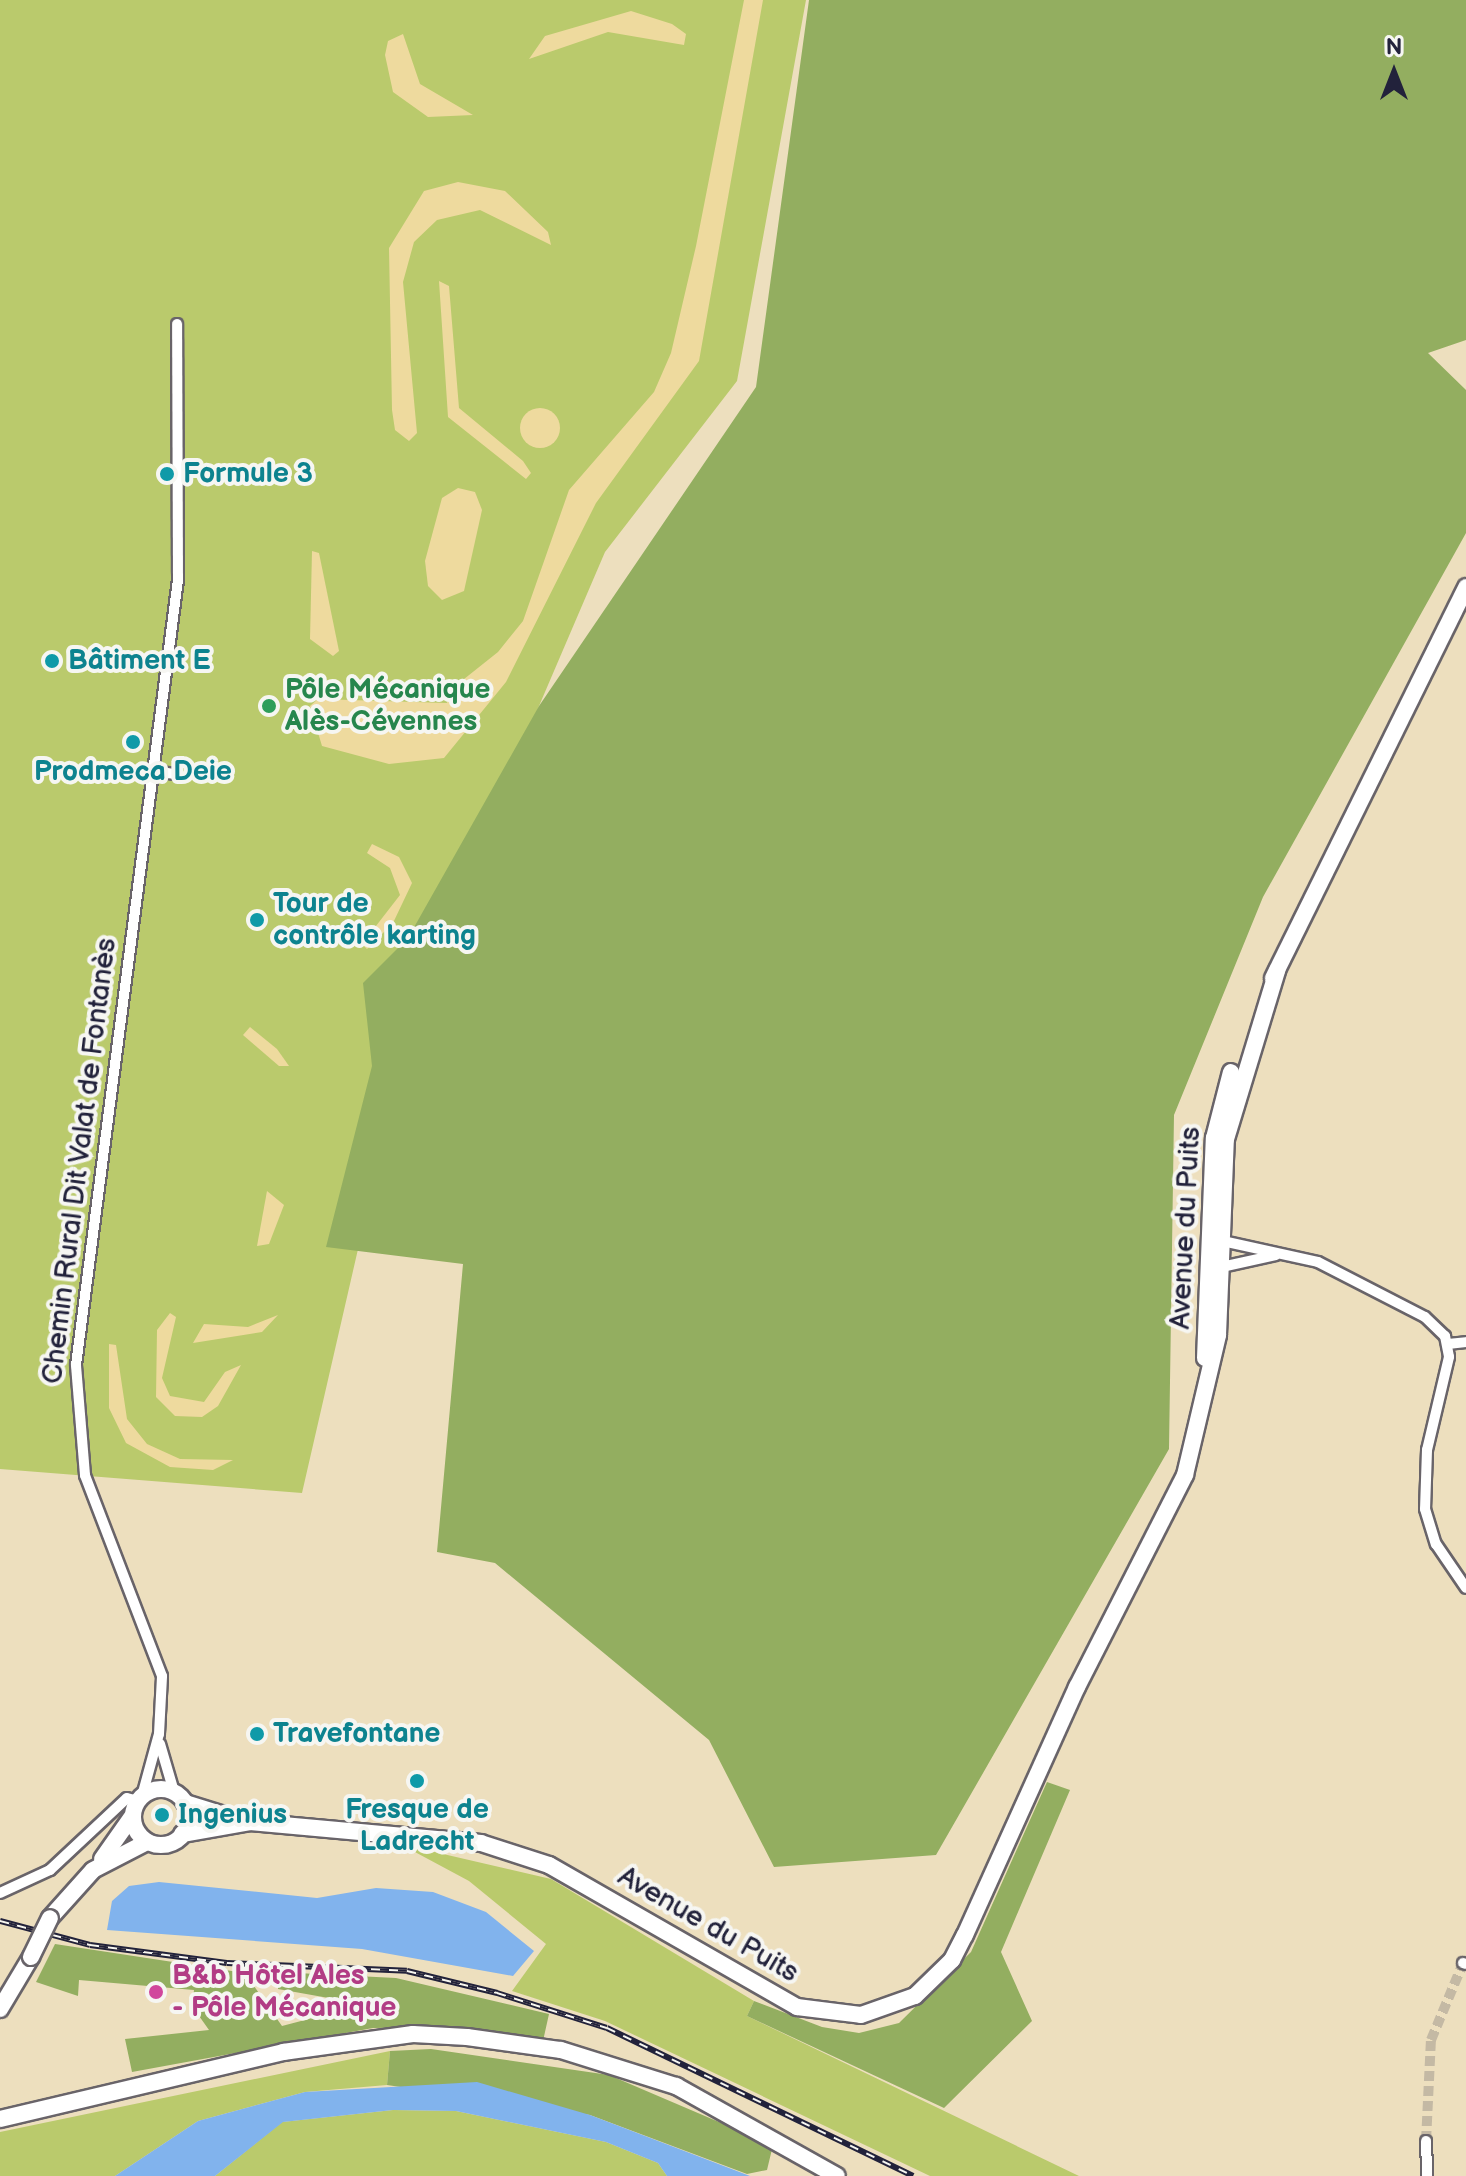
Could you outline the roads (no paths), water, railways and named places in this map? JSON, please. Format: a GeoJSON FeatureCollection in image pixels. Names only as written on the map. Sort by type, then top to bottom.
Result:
{"type":"FeatureCollection","features":[{"type":"Feature","properties":{"kind":"main road","name":"Avenue du Puits"},"geometry":{"type":"LineString","coordinates":[[180,1798],[250,1822],[481,1843],[549,1865],[797,2007],[831,2015],[885,2008],[915,1996],[952,1960],[1172,1495],[1201,1389],[1214,1268],[1219,1111],[1242,1039],[1466,587]]}},
{"type":"Feature","properties":{"kind":"main road"},"geometry":{"type":"LineString","coordinates":[[0,2009],[50,1918],[93,1870],[138,1804],[180,1798],[182,1834]]}},
{"type":"Feature","properties":{"kind":"main road"},"geometry":{"type":"LineString","coordinates":[[93,1870],[147,1842],[138,1804]]}},
{"type":"Feature","properties":{"kind":"main road","name":"Avenue du Puits"},"geometry":{"type":"LineString","coordinates":[[147,1842],[167,1843],[182,1834],[250,1822]]}},
{"type":"Feature","properties":{"kind":"main road"},"geometry":{"type":"LineString","coordinates":[[0,2119],[44,2105],[355,2040],[467,2037],[561,2050],[676,2086],[837,2176]]}},
{"type":"Feature","properties":{"kind":"main road"},"geometry":{"type":"LineString","coordinates":[[0,2108],[44,2105]]}},
{"type":"Feature","properties":{"kind":"street","name":"Chemin Rural Dit Valat de Fontanès"},"geometry":{"type":"LineString","coordinates":[[138,1804],[159,1734],[159,1665],[85,1475],[76,1396],[151,770],[180,559],[177,324]]}},
{"type":"Feature","properties":{"kind":"street"},"geometry":{"type":"LineString","coordinates":[[151,770],[174,774]]}},
{"type":"Feature","properties":{"kind":"street"},"geometry":{"type":"LineString","coordinates":[[1214,1240],[1336,1269],[1425,1317],[1448,1344]]}},
{"type":"Feature","properties":{"kind":"street"},"geometry":{"type":"LineString","coordinates":[[1214,1268],[1276,1255]]}},
{"type":"Feature","properties":{"kind":"street"},"geometry":{"type":"LineString","coordinates":[[1448,1344],[1466,1342]]}},
{"type":"Feature","properties":{"kind":"street"},"geometry":{"type":"LineString","coordinates":[[1448,1344],[1423,1486],[1436,1544],[1466,1588]]}},
{"type":"Feature","properties":{"kind":"street","name":"Chemin Rural Dit Valat de Fontanès"},"geometry":{"type":"LineString","coordinates":[[159,1734],[180,1798]]}},
{"type":"Feature","properties":{"kind":"street"},"geometry":{"type":"LineString","coordinates":[[2,1893],[60,1862],[127,1798],[138,1804]]}},
{"type":"Feature","properties":{"kind":"street"},"geometry":{"type":"LineString","coordinates":[[1426,2141],[1427,2176]]}},
{"type":"Feature","properties":{"kind":"water"},"geometry":{"type":"Polygon","coordinates":[[[159,1882],[317,1898],[376,1888],[433,1892],[486,1912],[534,1951],[513,1976],[362,1949],[107,1930],[112,1901],[129,1886],[159,1882]]]}},
{"type":"Feature","properties":{"kind":"water"},"geometry":{"type":"Polygon","coordinates":[[[477,2082],[590,2115],[750,2176],[667,2176],[658,2163],[606,2142],[456,2111],[393,2110],[283,2122],[215,2176],[115,2176],[198,2121],[305,2092],[477,2082]]]}},
{"type":"Feature","properties":{"kind":"tunnel"},"geometry":{"type":"LineString","coordinates":[[1426,2141],[1431,2040],[1463,1963]]}},
{"type":"Feature","properties":{"kind":"railway"},"geometry":{"type":"LineString","coordinates":[[0,1921],[90,1945],[227,1963],[407,1971],[497,1993],[607,2028],[913,2176]]}},
{"type":"Feature","properties":{"kind":"place","name":"Formule 3"},"geometry":{"type":"Point","coordinates":[167,474]}},
{"type":"Feature","properties":{"kind":"place","name":"Bâtiment E"},"geometry":{"type":"Point","coordinates":[52,661]}},
{"type":"Feature","properties":{"kind":"place","name":"Pôle Mécanique Alès-Cévennes"},"geometry":{"type":"Point","coordinates":[269,706]}},
{"type":"Feature","properties":{"kind":"place","name":"Prodmeca Deie"},"geometry":{"type":"Point","coordinates":[133,742]}},
{"type":"Feature","properties":{"kind":"place","name":"Tour de contrôle karting"},"geometry":{"type":"Point","coordinates":[257,920]}},
{"type":"Feature","properties":{"kind":"place","name":"Travefontane"},"geometry":{"type":"Point","coordinates":[257,1734]}},
{"type":"Feature","properties":{"kind":"place","name":"Fresque de Ladrecht"},"geometry":{"type":"Point","coordinates":[417,1781]}},
{"type":"Feature","properties":{"kind":"place","name":"Ingenius"},"geometry":{"type":"Point","coordinates":[162,1815]}},
{"type":"Feature","properties":{"kind":"place","name":"B&b Hôtel Ales - Pôle Mécanique"},"geometry":{"type":"Point","coordinates":[156,1992]}}]}
